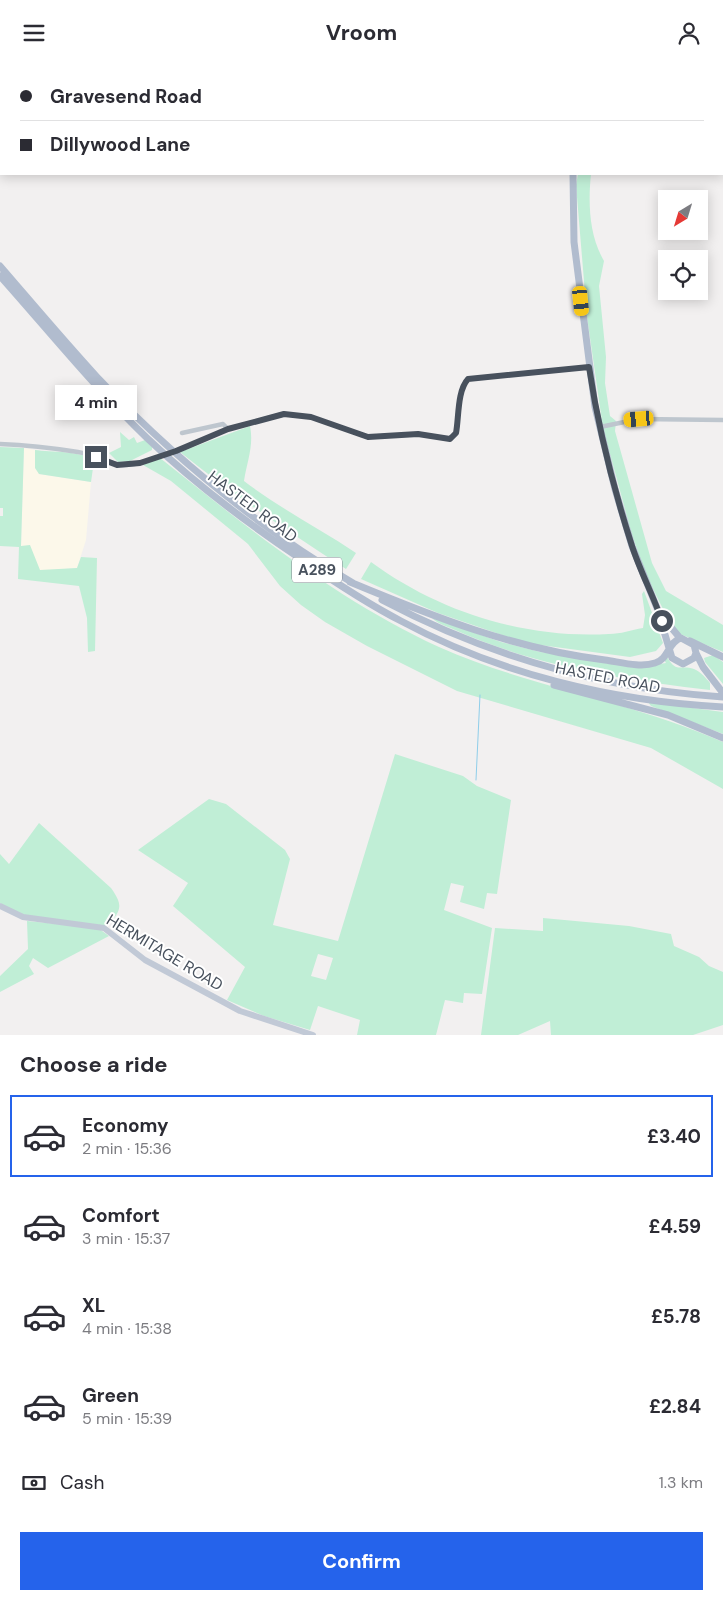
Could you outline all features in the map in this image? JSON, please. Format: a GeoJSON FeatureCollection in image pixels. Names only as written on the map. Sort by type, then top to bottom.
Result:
{"type":"FeatureCollection","features":[{"type":"Feature","properties":{"kind":"main road"},"geometry":{"type":"LineString","coordinates":[[573,175],[574,242],[589,367],[600,427],[632,546],[657,608],[673,660],[679,664],[700,668],[723,693]]}},
{"type":"Feature","properties":{"kind":"main road","name":"HASTED ROAD"},"geometry":{"type":"LineString","coordinates":[[0,266],[98,378],[154,433],[244,510],[350,582],[435,627],[532,663],[624,685],[723,697]]}},
{"type":"Feature","properties":{"kind":"main road","name":"HASTED ROAD"},"geometry":{"type":"LineString","coordinates":[[0,277],[93,383],[148,439],[186,473],[270,539],[342,587],[402,622],[483,657],[578,687],[623,697],[723,707]]}},
{"type":"Feature","properties":{"kind":"main road","name":"A289"},"geometry":{"type":"LineString","coordinates":[[350,582],[458,626],[552,652],[650,664],[663,659],[670,650]]}},
{"type":"Feature","properties":{"kind":"main road"},"geometry":{"type":"LineString","coordinates":[[657,608],[670,628],[694,645],[696,653],[714,682]]}},
{"type":"Feature","properties":{"kind":"main road","name":"A289"},"geometry":{"type":"LineString","coordinates":[[402,622],[438,643],[498,667],[567,689],[668,715],[723,738]]}},
{"type":"Feature","properties":{"kind":"main road"},"geometry":{"type":"LineString","coordinates":[[670,650],[674,642],[684,639],[723,657]]}},
{"type":"Feature","properties":{"kind":"main road"},"geometry":{"type":"LineString","coordinates":[[687,664],[696,653]]}},
{"type":"Feature","properties":{"kind":"street"},"geometry":{"type":"LineString","coordinates":[[0,444],[76,451],[117,465],[127,466],[188,446],[228,429],[268,417],[297,414],[368,437],[418,434],[450,439],[456,433],[464,383],[468,379],[589,367]]}},
{"type":"Feature","properties":{"kind":"street"},"geometry":{"type":"LineString","coordinates":[[600,427],[639,419],[723,420]]}},
{"type":"Feature","properties":{"kind":"street"},"geometry":{"type":"LineString","coordinates":[[182,433],[223,424],[228,429]]}},
{"type":"Feature","properties":{"kind":"street","name":"HERMITAGE ROAD"},"geometry":{"type":"LineString","coordinates":[[0,906],[23,917],[104,929],[145,960],[240,1011],[313,1035]]}},
{"type":"Feature","properties":{"kind":"shaded area"},"geometry":{"type":"Polygon","coordinates":[[[24,448],[35,450],[36,468],[39,474],[91,482],[86,540],[77,568],[40,571],[21,547],[24,448]]]}},
{"type":"Feature","properties":{"kind":"green space"},"geometry":{"type":"Polygon","coordinates":[[[578,175],[591,175],[591,219],[595,241],[604,261],[599,286],[606,357],[605,383],[610,416],[616,421],[615,431],[652,563],[666,591],[723,625],[723,652],[680,634],[669,621],[646,575],[632,535],[603,428],[587,317],[576,185],[578,175]]]}},
{"type":"Feature","properties":{"kind":"green space"},"geometry":{"type":"Polygon","coordinates":[[[250,426],[251,447],[244,481],[356,553],[346,569],[282,527],[180,452],[250,426]]]}},
{"type":"Feature","properties":{"kind":"green space"},"geometry":{"type":"Polygon","coordinates":[[[120,432],[129,440],[134,437],[137,443],[145,440],[152,447],[152,450],[130,461],[118,462],[109,453],[121,447],[120,432]]]}},
{"type":"Feature","properties":{"kind":"green space"},"geometry":{"type":"Polygon","coordinates":[[[0,447],[24,448],[21,546],[30,545],[40,570],[77,568],[81,557],[97,558],[95,651],[88,652],[87,618],[79,586],[18,579],[19,547],[0,546],[0,516],[3,516],[3,508],[0,508],[0,447]]]}},
{"type":"Feature","properties":{"kind":"green space"},"geometry":{"type":"Polygon","coordinates":[[[35,450],[83,455],[90,458],[94,461],[91,482],[39,474],[35,468],[35,450]]]}},
{"type":"Feature","properties":{"kind":"green space"},"geometry":{"type":"Polygon","coordinates":[[[160,458],[294,561],[364,607],[401,628],[439,647],[474,661],[653,716],[723,742],[723,789],[651,748],[457,691],[367,646],[325,622],[301,605],[280,586],[248,544],[171,481],[143,465],[160,458]]]}},
{"type":"Feature","properties":{"kind":"green space"},"geometry":{"type":"Polygon","coordinates":[[[371,562],[397,580],[454,608],[484,619],[546,632],[613,634],[643,628],[645,615],[642,594],[644,591],[663,643],[656,651],[630,657],[525,643],[438,613],[361,579],[371,562]]]}},
{"type":"Feature","properties":{"kind":"green space"},"geometry":{"type":"Polygon","coordinates":[[[432,618],[501,642],[540,652],[653,665],[666,663],[664,660],[667,657],[676,667],[694,669],[701,673],[710,683],[710,690],[613,676],[548,662],[485,643],[442,625],[432,618]]]}},
{"type":"Feature","properties":{"kind":"green space"},"geometry":{"type":"Polygon","coordinates":[[[713,655],[723,662],[723,684],[705,662],[704,658],[713,655]]]}},
{"type":"Feature","properties":{"kind":"green space"},"geometry":{"type":"Polygon","coordinates":[[[648,702],[723,712],[723,734],[651,706],[648,702]]]}},
{"type":"Feature","properties":{"kind":"green space"},"geometry":{"type":"Polygon","coordinates":[[[395,754],[463,776],[477,786],[511,800],[497,894],[487,893],[484,909],[460,902],[464,886],[451,883],[444,910],[492,928],[482,994],[464,993],[463,1003],[445,1000],[436,1035],[357,1035],[360,1020],[318,1006],[310,1030],[264,1016],[227,1000],[245,967],[173,906],[188,883],[138,850],[209,799],[226,804],[285,850],[290,859],[273,925],[338,941],[395,754]],[[318,954],[311,976],[326,980],[333,958],[318,954]]]}},
{"type":"Feature","properties":{"kind":"green space"},"geometry":{"type":"Polygon","coordinates":[[[39,823],[111,888],[115,894],[119,904],[118,912],[107,926],[21,915],[0,903],[0,854],[9,864],[39,823]]]}},
{"type":"Feature","properties":{"kind":"green space"},"geometry":{"type":"Polygon","coordinates":[[[543,918],[629,926],[671,934],[674,946],[699,957],[709,966],[723,972],[723,1025],[693,1035],[551,1035],[550,1021],[518,1035],[481,1035],[495,928],[543,931],[543,918]]]}},
{"type":"Feature","properties":{"kind":"green space"},"geometry":{"type":"Polygon","coordinates":[[[27,921],[98,928],[109,936],[48,968],[33,958],[29,966],[34,974],[0,992],[0,976],[28,949],[27,921]]]}},
{"type":"Feature","properties":{"kind":"waterway"},"geometry":{"type":"LineString","coordinates":[[476,780],[480,695]]}},
{"type":"Feature","properties":{"kind":"route"},"geometry":{"type":"LineString","coordinates":[[96,457],[108,463],[127,466],[176,451],[228,429],[284,414],[311,417],[368,437],[395,437],[418,434],[450,439],[456,433],[466,380],[530,371],[589,367],[595,407],[615,489],[640,569],[662,621]]}}]}
